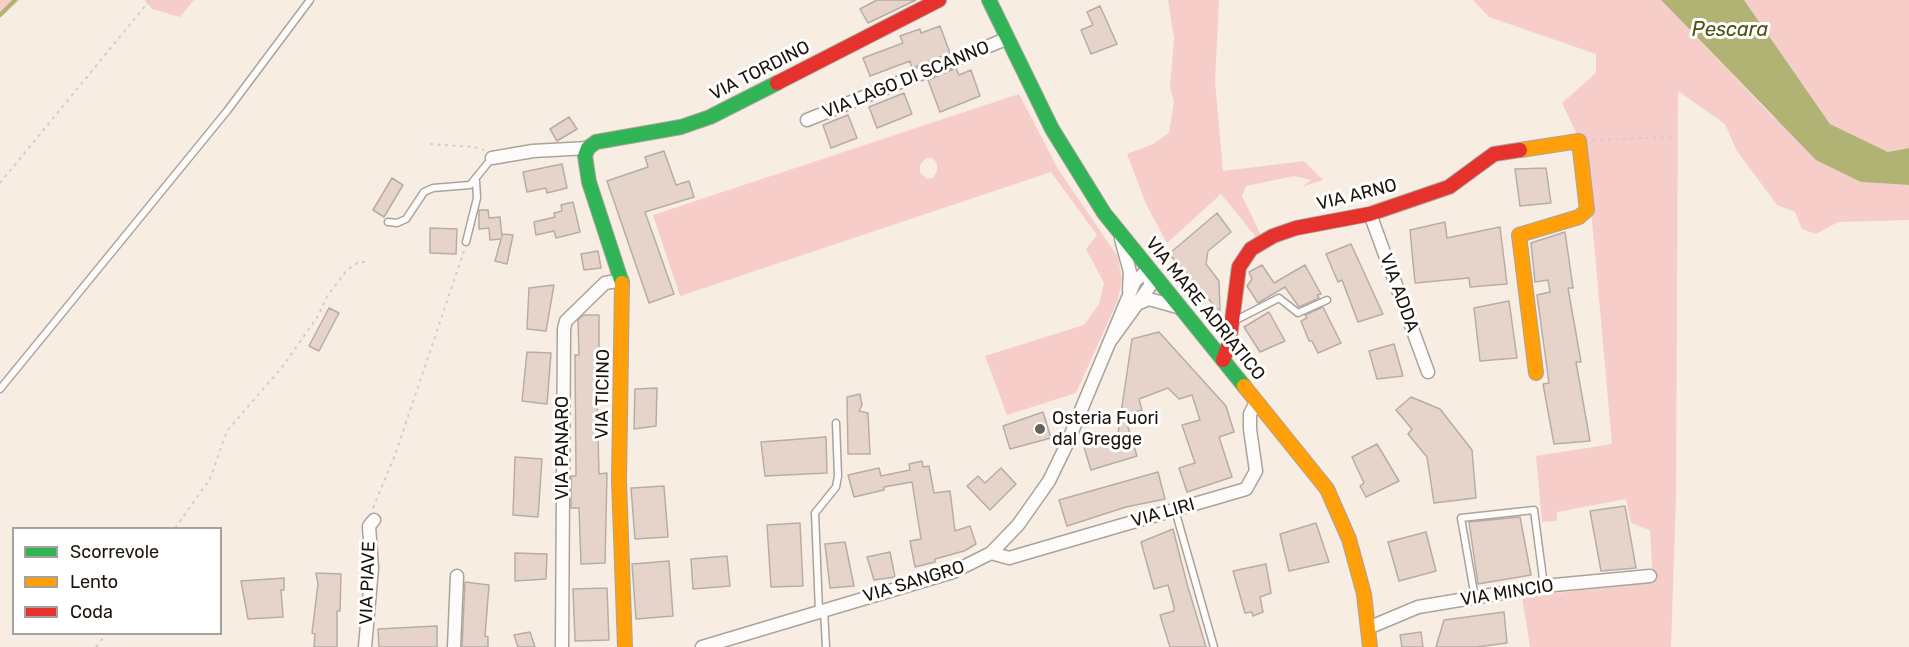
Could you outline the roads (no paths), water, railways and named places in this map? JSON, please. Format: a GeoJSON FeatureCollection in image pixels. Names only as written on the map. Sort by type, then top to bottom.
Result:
{"type":"FeatureCollection","features":[{"type":"Feature","properties":{"kind":"street","name":"VIA TORDINO"},"geometry":{"type":"LineString","coordinates":[[588,148],[596,142],[681,127],[704,120],[939,0]]}},
{"type":"Feature","properties":{"kind":"street","name":"VIA MARE ADRIATICO"},"geometry":{"type":"LineString","coordinates":[[989,0],[1006,39],[1052,129],[1104,213],[1326,489],[1349,539],[1364,594],[1370,647]]}},
{"type":"Feature","properties":{"kind":"street","name":"VIA LAGO DI SCANNO"},"geometry":{"type":"LineString","coordinates":[[807,120],[1006,39]]}},
{"type":"Feature","properties":{"kind":"street","name":"VIA ARNO"},"geometry":{"type":"LineString","coordinates":[[1223,360],[1229,344],[1233,321],[1239,267],[1251,249],[1273,236],[1296,228],[1370,214],[1449,187],[1494,154],[1579,141],[1587,210],[1579,217],[1519,235],[1536,373]]}},
{"type":"Feature","properties":{"kind":"street"},"geometry":{"type":"LineString","coordinates":[[492,158],[533,151],[588,148]]}},
{"type":"Feature","properties":{"kind":"street","name":"VIA TICINO"},"geometry":{"type":"LineString","coordinates":[[588,148],[585,156],[589,182],[622,280],[619,480],[626,647]]}},
{"type":"Feature","properties":{"kind":"street","name":"VIA ADDA"},"geometry":{"type":"LineString","coordinates":[[1370,214],[1428,372]]}},
{"type":"Feature","properties":{"kind":"street","name":"VIA SANGRO"},"geometry":{"type":"LineString","coordinates":[[1118,230],[1130,272],[1132,301]]}},
{"type":"Feature","properties":{"kind":"street","name":"VIA SANGRO"},"geometry":{"type":"LineString","coordinates":[[702,647],[952,572],[991,554],[1018,525],[1049,481],[1111,340],[1132,301],[1135,281],[1149,269]]}},
{"type":"Feature","properties":{"kind":"street","name":"VIA PANARO"},"geometry":{"type":"LineString","coordinates":[[562,647],[564,329],[567,321],[605,283],[622,280]]}},
{"type":"Feature","properties":{"kind":"street"},"geometry":{"type":"LineString","coordinates":[[1132,301],[1149,299],[1182,309]]}},
{"type":"Feature","properties":{"kind":"street","name":"VIA LIRI"},"geometry":{"type":"LineString","coordinates":[[991,554],[1009,558],[1246,489],[1256,471],[1250,429],[1250,414],[1256,402]]}},
{"type":"Feature","properties":{"kind":"street","name":"VIA PIAVE"},"geometry":{"type":"LineString","coordinates":[[365,647],[372,568],[369,526],[374,520]]}},
{"type":"Feature","properties":{"kind":"street"},"geometry":{"type":"LineString","coordinates":[[454,647],[457,576]]}},
{"type":"Feature","properties":{"kind":"street","name":"VIA MINCIO"},"geometry":{"type":"LineString","coordinates":[[1368,628],[1418,607],[1544,586],[1650,576]]}},
{"type":"Feature","properties":{"kind":"lane"},"geometry":{"type":"LineString","coordinates":[[0,389],[227,111],[310,0]]}},
{"type":"Feature","properties":{"kind":"lane"},"geometry":{"type":"LineString","coordinates":[[388,222],[398,223],[406,219],[424,192],[434,188],[470,185],[476,181],[492,158]]}},
{"type":"Feature","properties":{"kind":"lane"},"geometry":{"type":"LineString","coordinates":[[466,242],[477,198],[476,181]]}},
{"type":"Feature","properties":{"kind":"lane"},"geometry":{"type":"LineString","coordinates":[[1233,321],[1279,298],[1298,313],[1327,300]]}},
{"type":"Feature","properties":{"kind":"lane"},"geometry":{"type":"LineString","coordinates":[[826,647],[815,513],[836,487],[838,477],[836,423]]}},
{"type":"Feature","properties":{"kind":"lane"},"geometry":{"type":"LineString","coordinates":[[1175,510],[1214,647]]}},
{"type":"Feature","properties":{"kind":"lane"},"geometry":{"type":"LineString","coordinates":[[1475,597],[1461,518],[1534,510],[1544,586]]}},
{"type":"Feature","properties":{"kind":"water","name":"Pescara"},"geometry":{"type":"Polygon","coordinates":[[[1661,0],[1744,0],[1830,124],[1888,152],[1909,148],[1909,185],[1861,182],[1816,160],[1661,0]]]}},
{"type":"Feature","properties":{"kind":"waterway"},"geometry":{"type":"LineString","coordinates":[[0,15],[15,0]]}},
{"type":"Feature","properties":{"kind":"place","name":"Osteria Fuori dal Gregge"},"geometry":{"type":"Point","coordinates":[1040,429]}}]}
